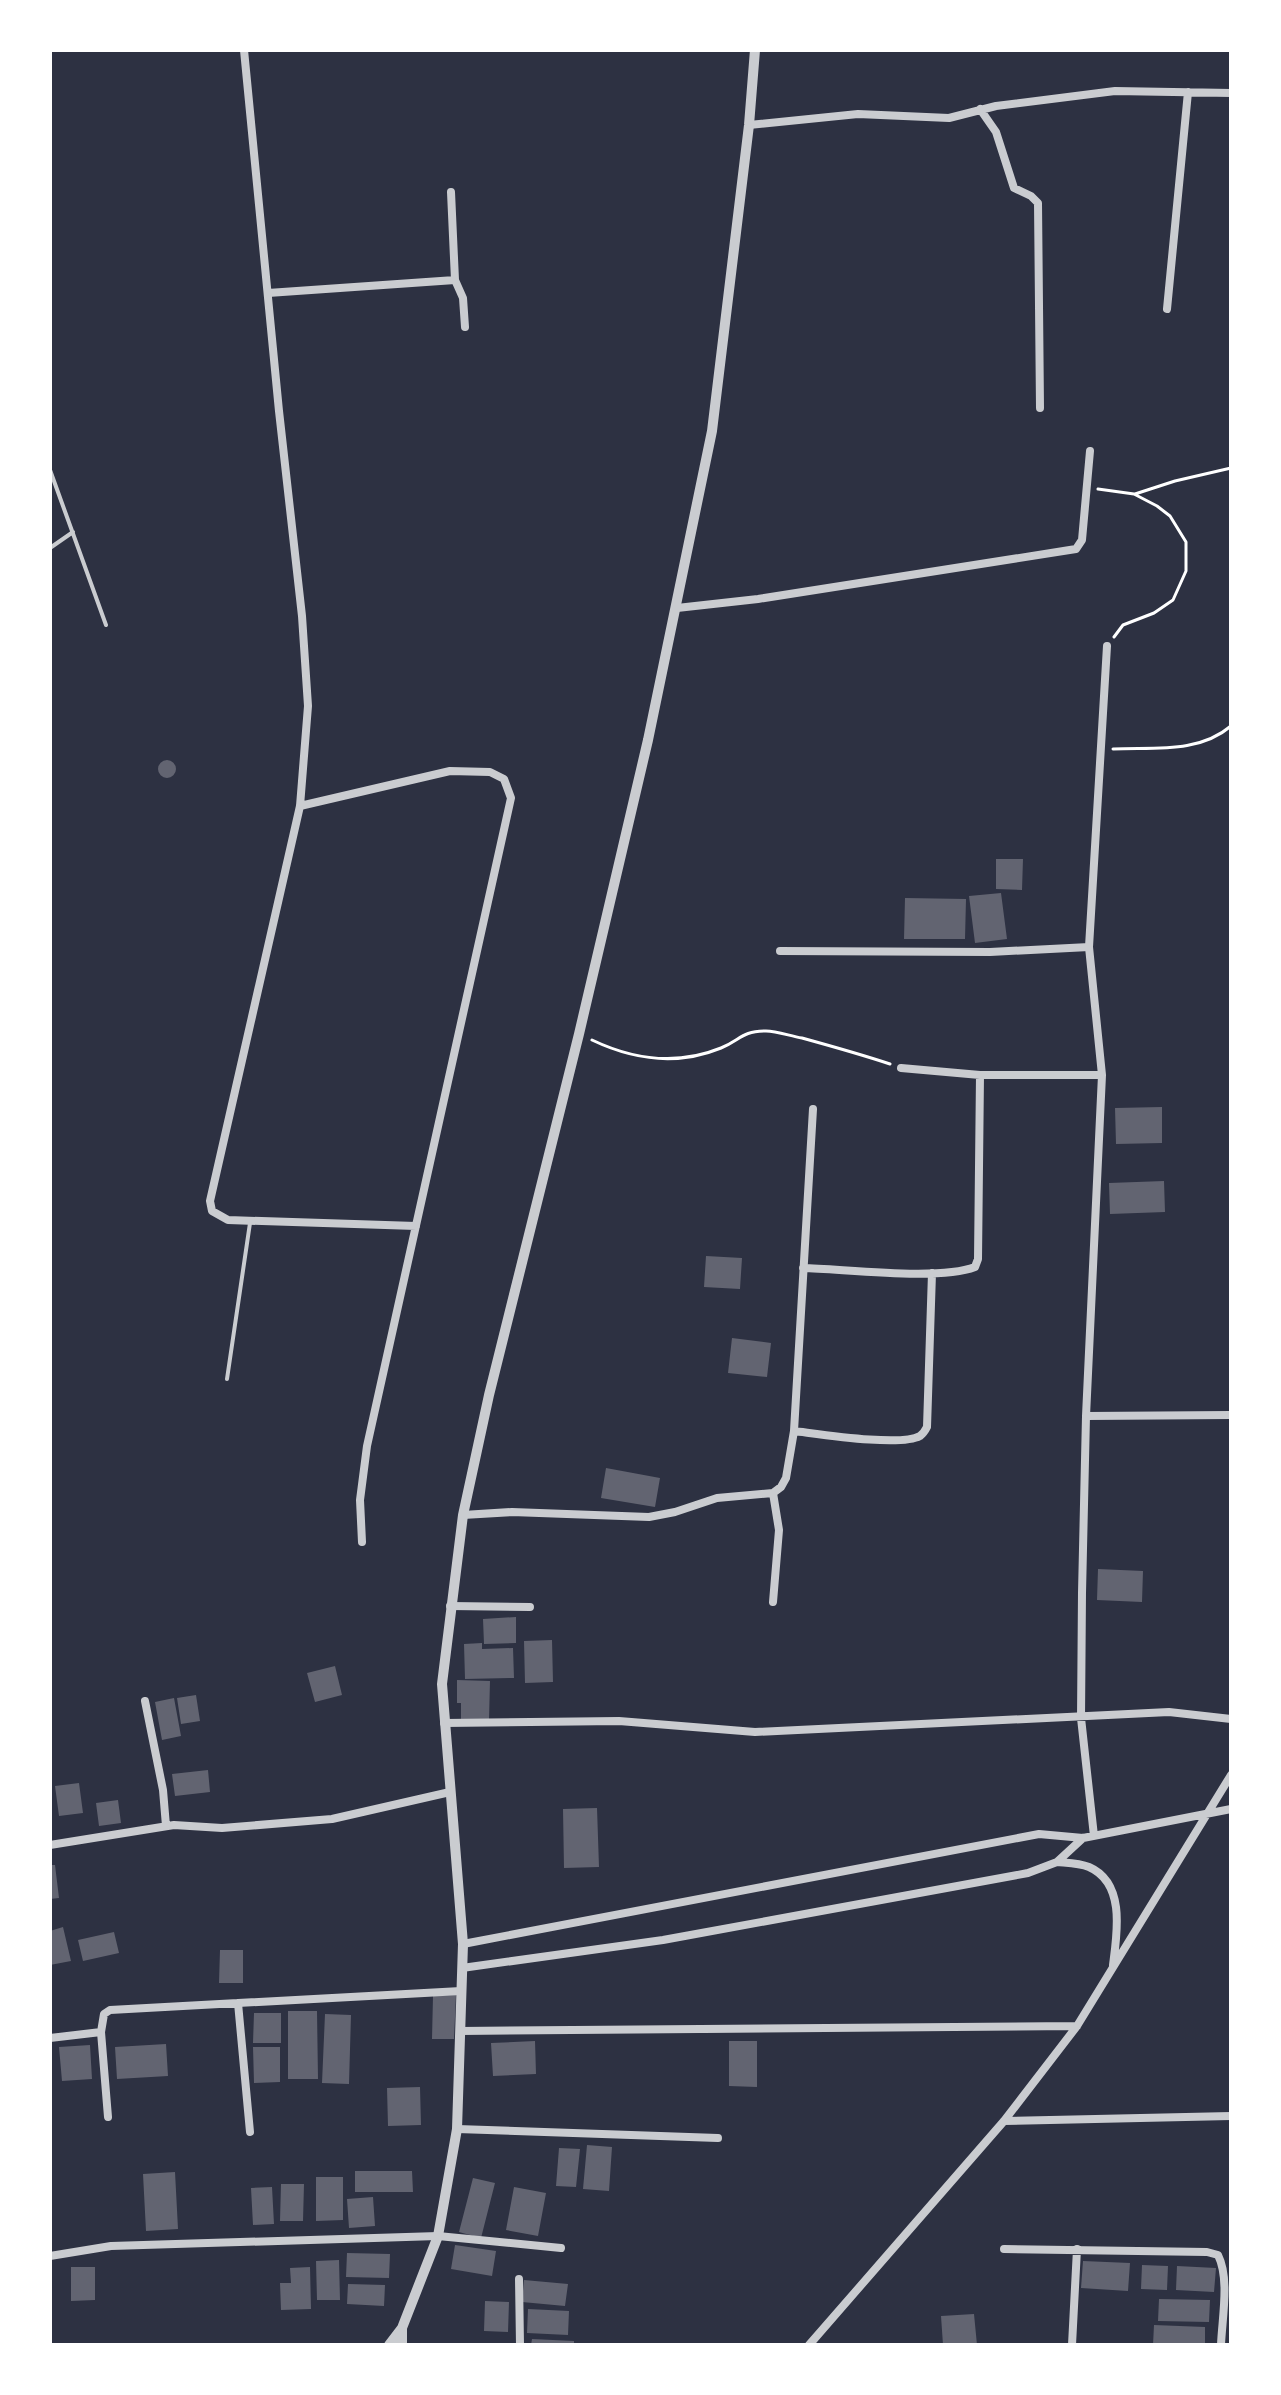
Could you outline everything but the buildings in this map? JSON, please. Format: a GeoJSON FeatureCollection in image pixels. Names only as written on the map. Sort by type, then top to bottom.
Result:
{"type":"FeatureCollection","features":[{"type":"Feature","properties":{"kind":"street"},"geometry":{"type":"LineString","coordinates":[[244,50],[302,616],[308,706],[300,806],[210,1201],[212,1211],[228,1220],[416,1226]]}},
{"type":"Feature","properties":{"kind":"street"},"geometry":{"type":"LineString","coordinates":[[389,2345],[402,2328],[438,2236],[457,2129],[463,1944],[442,1684],[463,1515],[489,1395],[579,1034],[677,608],[712,431],[749,125],[755,50]]}},
{"type":"Feature","properties":{"kind":"street"},"geometry":{"type":"LineString","coordinates":[[749,125],[858,114],[949,118],[980,109],[1115,91],[1231,93]]}},
{"type":"Feature","properties":{"kind":"street"},"geometry":{"type":"LineString","coordinates":[[1167,309],[1188,92]]}},
{"type":"Feature","properties":{"kind":"street"},"geometry":{"type":"LineString","coordinates":[[980,109],[996,132],[1014,188],[1038,203],[1040,408]]}},
{"type":"Feature","properties":{"kind":"street"},"geometry":{"type":"LineString","coordinates":[[451,192],[455,280],[463,298],[465,327]]}},
{"type":"Feature","properties":{"kind":"street"},"geometry":{"type":"LineString","coordinates":[[268,293],[455,280]]}},
{"type":"Feature","properties":{"kind":"street"},"geometry":{"type":"LineString","coordinates":[[677,608],[758,599],[1076,549],[1082,540],[1090,451]]}},
{"type":"Feature","properties":{"kind":"street"},"geometry":{"type":"LineString","coordinates":[[1094,1836],[1081,1718],[1086,1416],[1102,1075],[1089,947],[1107,646]]}},
{"type":"Feature","properties":{"kind":"street"},"geometry":{"type":"LineString","coordinates":[[300,806],[450,771],[490,772],[504,779],[511,798],[367,1446],[360,1500],[362,1542]]}},
{"type":"Feature","properties":{"kind":"street"},"geometry":{"type":"LineString","coordinates":[[780,951],[990,952],[1089,947]]}},
{"type":"Feature","properties":{"kind":"street"},"geometry":{"type":"LineString","coordinates":[[901,1068],[980,1075],[1102,1075]]}},
{"type":"Feature","properties":{"kind":"street"},"geometry":{"type":"LineString","coordinates":[[803,1268],[932,1273],[966,1271],[975,1267],[978,1259],[980,1075]]}},
{"type":"Feature","properties":{"kind":"street"},"geometry":{"type":"LineString","coordinates":[[463,1515],[512,1512],[649,1517],[717,1498],[773,1493],[781,1487],[786,1478],[794,1431],[813,1109]]}},
{"type":"Feature","properties":{"kind":"street"},"geometry":{"type":"LineString","coordinates":[[794,1431],[893,1439],[916,1438],[923,1434],[927,1427],[932,1273]]}},
{"type":"Feature","properties":{"kind":"street"},"geometry":{"type":"LineString","coordinates":[[1086,1416],[1231,1415]]}},
{"type":"Feature","properties":{"kind":"street"},"geometry":{"type":"LineString","coordinates":[[773,1493],[779,1530],[773,1602]]}},
{"type":"Feature","properties":{"kind":"street"},"geometry":{"type":"LineString","coordinates":[[450,1606],[530,1607]]}},
{"type":"Feature","properties":{"kind":"street"},"geometry":{"type":"LineString","coordinates":[[145,1701],[163,1790],[166,1826]]}},
{"type":"Feature","properties":{"kind":"street"},"geometry":{"type":"LineString","coordinates":[[444,1723],[619,1721],[755,1732],[1169,1712],[1231,1719]]}},
{"type":"Feature","properties":{"kind":"street"},"geometry":{"type":"LineString","coordinates":[[809,2345],[1004,2121],[1077,2026],[1231,1775]]}},
{"type":"Feature","properties":{"kind":"street"},"geometry":{"type":"LineString","coordinates":[[50,1845],[166,1826],[222,1828],[332,1819],[450,1792]]}},
{"type":"Feature","properties":{"kind":"street"},"geometry":{"type":"LineString","coordinates":[[463,1944],[1039,1834],[1083,1838],[1231,1809]]}},
{"type":"Feature","properties":{"kind":"street"},"geometry":{"type":"LineString","coordinates":[[462,1968],[663,1940],[1028,1873],[1057,1862],[1083,1838]]}},
{"type":"Feature","properties":{"kind":"street"},"geometry":{"type":"LineString","coordinates":[[1057,1862],[1093,1868],[1108,1881],[1116,1906],[1112,1970]]}},
{"type":"Feature","properties":{"kind":"street"},"geometry":{"type":"LineString","coordinates":[[108,2117],[101,2032],[104,2014],[110,2010],[461,1991]]}},
{"type":"Feature","properties":{"kind":"street"},"geometry":{"type":"LineString","coordinates":[[238,2003],[250,2132]]}},
{"type":"Feature","properties":{"kind":"street"},"geometry":{"type":"LineString","coordinates":[[460,2031],[1077,2026]]}},
{"type":"Feature","properties":{"kind":"street"},"geometry":{"type":"LineString","coordinates":[[50,2038],[101,2032]]}},
{"type":"Feature","properties":{"kind":"street"},"geometry":{"type":"LineString","coordinates":[[1004,2121],[1231,2116]]}},
{"type":"Feature","properties":{"kind":"street"},"geometry":{"type":"LineString","coordinates":[[457,2129],[718,2138]]}},
{"type":"Feature","properties":{"kind":"street"},"geometry":{"type":"LineString","coordinates":[[50,2256],[111,2246],[438,2236],[561,2248]]}},
{"type":"Feature","properties":{"kind":"street"},"geometry":{"type":"LineString","coordinates":[[1004,2249],[1207,2252],[1218,2255],[1222,2264],[1221,2345]]}},
{"type":"Feature","properties":{"kind":"street"},"geometry":{"type":"LineString","coordinates":[[1072,2345],[1077,2249]]}},
{"type":"Feature","properties":{"kind":"street"},"geometry":{"type":"LineString","coordinates":[[519,2279],[520,2345]]}},
{"type":"Feature","properties":{"kind":"street"},"geometry":{"type":"LineString","coordinates":[[402,2328],[402,2345]]}},
{"type":"Feature","properties":{"kind":"lane"},"geometry":{"type":"LineString","coordinates":[[50,470],[106,625]]}},
{"type":"Feature","properties":{"kind":"lane"},"geometry":{"type":"LineString","coordinates":[[50,548],[73,532]]}},
{"type":"Feature","properties":{"kind":"lane"},"geometry":{"type":"LineString","coordinates":[[227,1379],[250,1220]]}},
{"type":"Feature","properties":{"kind":"path"},"geometry":{"type":"LineString","coordinates":[[1134,494],[1231,468]]}},
{"type":"Feature","properties":{"kind":"path"},"geometry":{"type":"LineString","coordinates":[[1086,487],[1134,494],[1170,516],[1186,542],[1186,571],[1173,600],[1154,613],[1123,625],[1107,646]]}},
{"type":"Feature","properties":{"kind":"path"},"geometry":{"type":"LineString","coordinates":[[1100,749],[1171,748],[1213,740],[1231,726]]}},
{"type":"Feature","properties":{"kind":"path"},"geometry":{"type":"LineString","coordinates":[[579,1034],[618,1053],[652,1059],[697,1055],[724,1047],[744,1033],[769,1031],[844,1049],[901,1068]]}}]}
